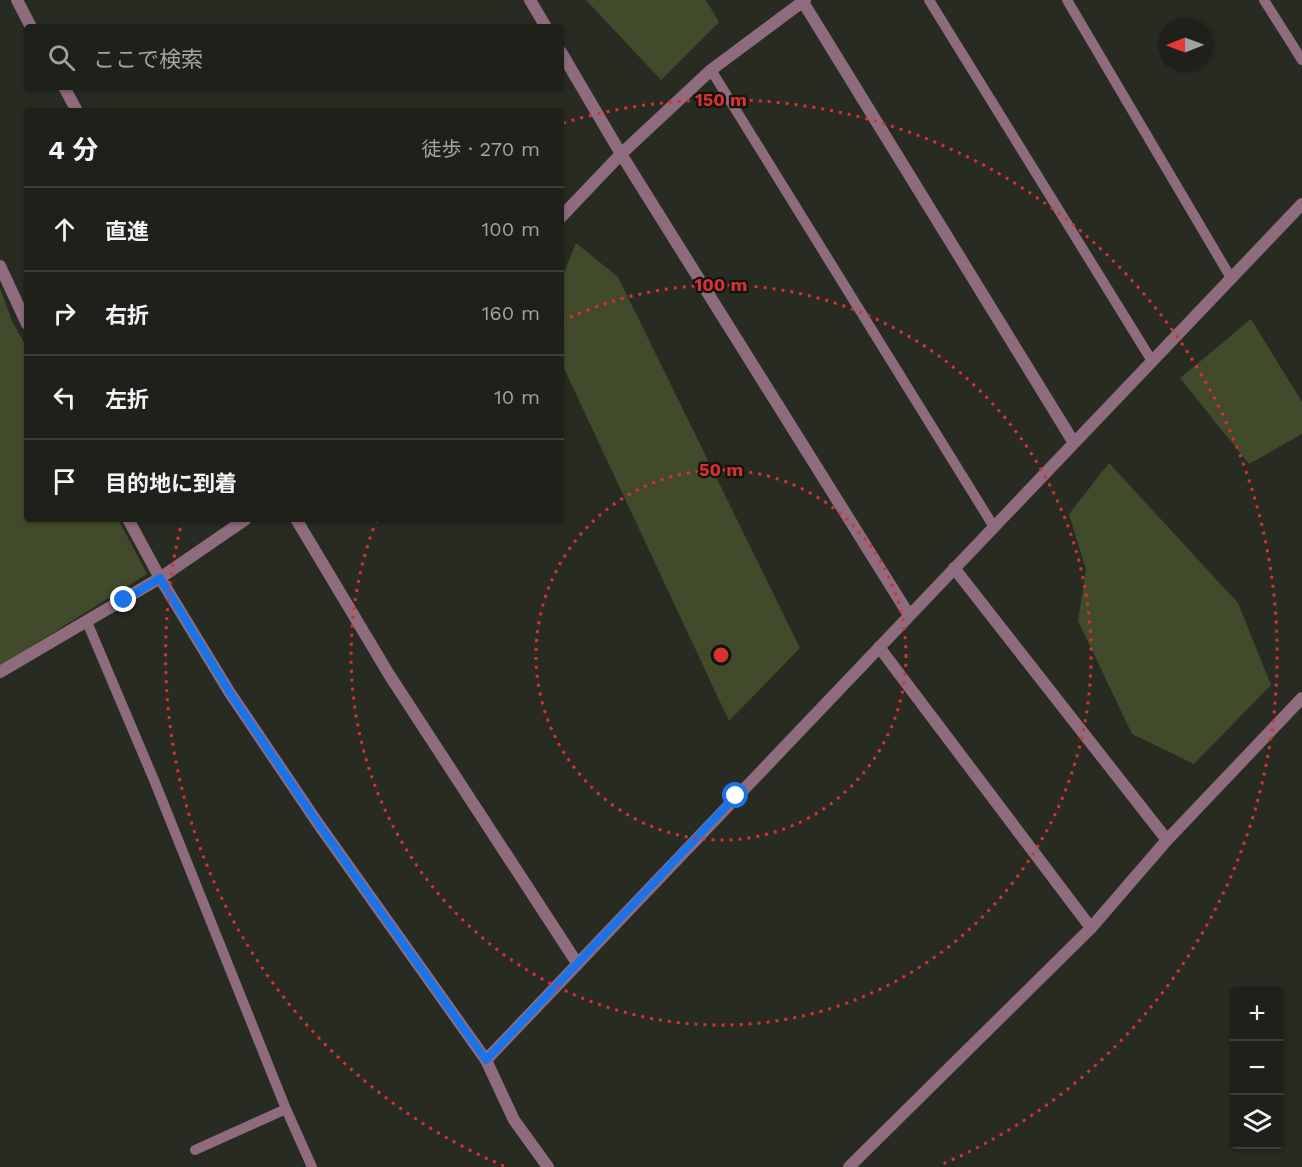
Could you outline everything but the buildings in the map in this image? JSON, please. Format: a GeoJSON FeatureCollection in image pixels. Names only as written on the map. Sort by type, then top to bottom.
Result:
{"type":"FeatureCollection","features":[{"type":"Feature","properties":{"kind":"street"},"geometry":{"type":"LineString","coordinates":[[16,0],[29,24]]}},
{"type":"Feature","properties":{"kind":"street"},"geometry":{"type":"LineString","coordinates":[[530,0],[544,24]]}},
{"type":"Feature","properties":{"kind":"street"},"geometry":{"type":"LineString","coordinates":[[564,214],[621,154],[711,70],[804,0],[1074,443]]}},
{"type":"Feature","properties":{"kind":"street"},"geometry":{"type":"LineString","coordinates":[[564,57],[621,154],[909,615]]}},
{"type":"Feature","properties":{"kind":"street"},"geometry":{"type":"LineString","coordinates":[[66,90],[75,108]]}},
{"type":"Feature","properties":{"kind":"street"},"geometry":{"type":"LineString","coordinates":[[486,1060],[1302,204]]}},
{"type":"Feature","properties":{"kind":"street"},"geometry":{"type":"LineString","coordinates":[[0,267],[24,318]]}},
{"type":"Feature","properties":{"kind":"street"},"geometry":{"type":"LineString","coordinates":[[130,522],[160,578],[230,693],[317,822],[486,1060],[514,1120],[548,1167]]}},
{"type":"Feature","properties":{"kind":"street"},"geometry":{"type":"LineString","coordinates":[[0,672],[160,578],[242,522]]}},
{"type":"Feature","properties":{"kind":"street"},"geometry":{"type":"LineString","coordinates":[[298,522],[390,676],[577,963]]}},
{"type":"Feature","properties":{"kind":"street"},"geometry":{"type":"LineString","coordinates":[[954,568],[1167,840]]}},
{"type":"Feature","properties":{"kind":"street"},"geometry":{"type":"LineString","coordinates":[[879,647],[1091,928]]}},
{"type":"Feature","properties":{"kind":"street"},"geometry":{"type":"LineString","coordinates":[[849,1167],[1091,928],[1167,840],[1302,698]]}},
{"type":"Feature","properties":{"kind":"lane"},"geometry":{"type":"LineString","coordinates":[[929,0],[1152,361]]}},
{"type":"Feature","properties":{"kind":"lane"},"geometry":{"type":"LineString","coordinates":[[1067,0],[1231,278]]}},
{"type":"Feature","properties":{"kind":"lane"},"geometry":{"type":"LineString","coordinates":[[1264,0],[1302,60]]}},
{"type":"Feature","properties":{"kind":"lane"},"geometry":{"type":"LineString","coordinates":[[711,70],[994,527]]}},
{"type":"Feature","properties":{"kind":"lane"},"geometry":{"type":"LineString","coordinates":[[87,622],[286,1109],[312,1167]]}},
{"type":"Feature","properties":{"kind":"lane"},"geometry":{"type":"LineString","coordinates":[[195,1150],[286,1109]]}},
{"type":"Feature","properties":{"kind":"green space"},"geometry":{"type":"Polygon","coordinates":[[[586,0],[706,0],[719,22],[661,80],[586,0]]]}},
{"type":"Feature","properties":{"kind":"green space"},"geometry":{"type":"Polygon","coordinates":[[[576,243],[618,277],[800,648],[729,721],[564,368],[564,273],[576,243]]]}},
{"type":"Feature","properties":{"kind":"green space"},"geometry":{"type":"Polygon","coordinates":[[[0,288],[12,321],[24,343],[24,522],[120,522],[147,574],[0,666],[0,288]]]}},
{"type":"Feature","properties":{"kind":"green space"},"geometry":{"type":"Polygon","coordinates":[[[1251,319],[1302,402],[1302,434],[1249,464],[1180,378],[1251,319]]]}},
{"type":"Feature","properties":{"kind":"green space"},"geometry":{"type":"Polygon","coordinates":[[[1109,463],[1238,603],[1271,685],[1194,764],[1132,734],[1078,621],[1086,570],[1069,514],[1109,463]]]}},
{"type":"Feature","properties":{"kind":"route"},"geometry":{"type":"LineString","coordinates":[[124,600],[160,578],[230,693],[317,822],[486,1060],[736,796]]}}]}
